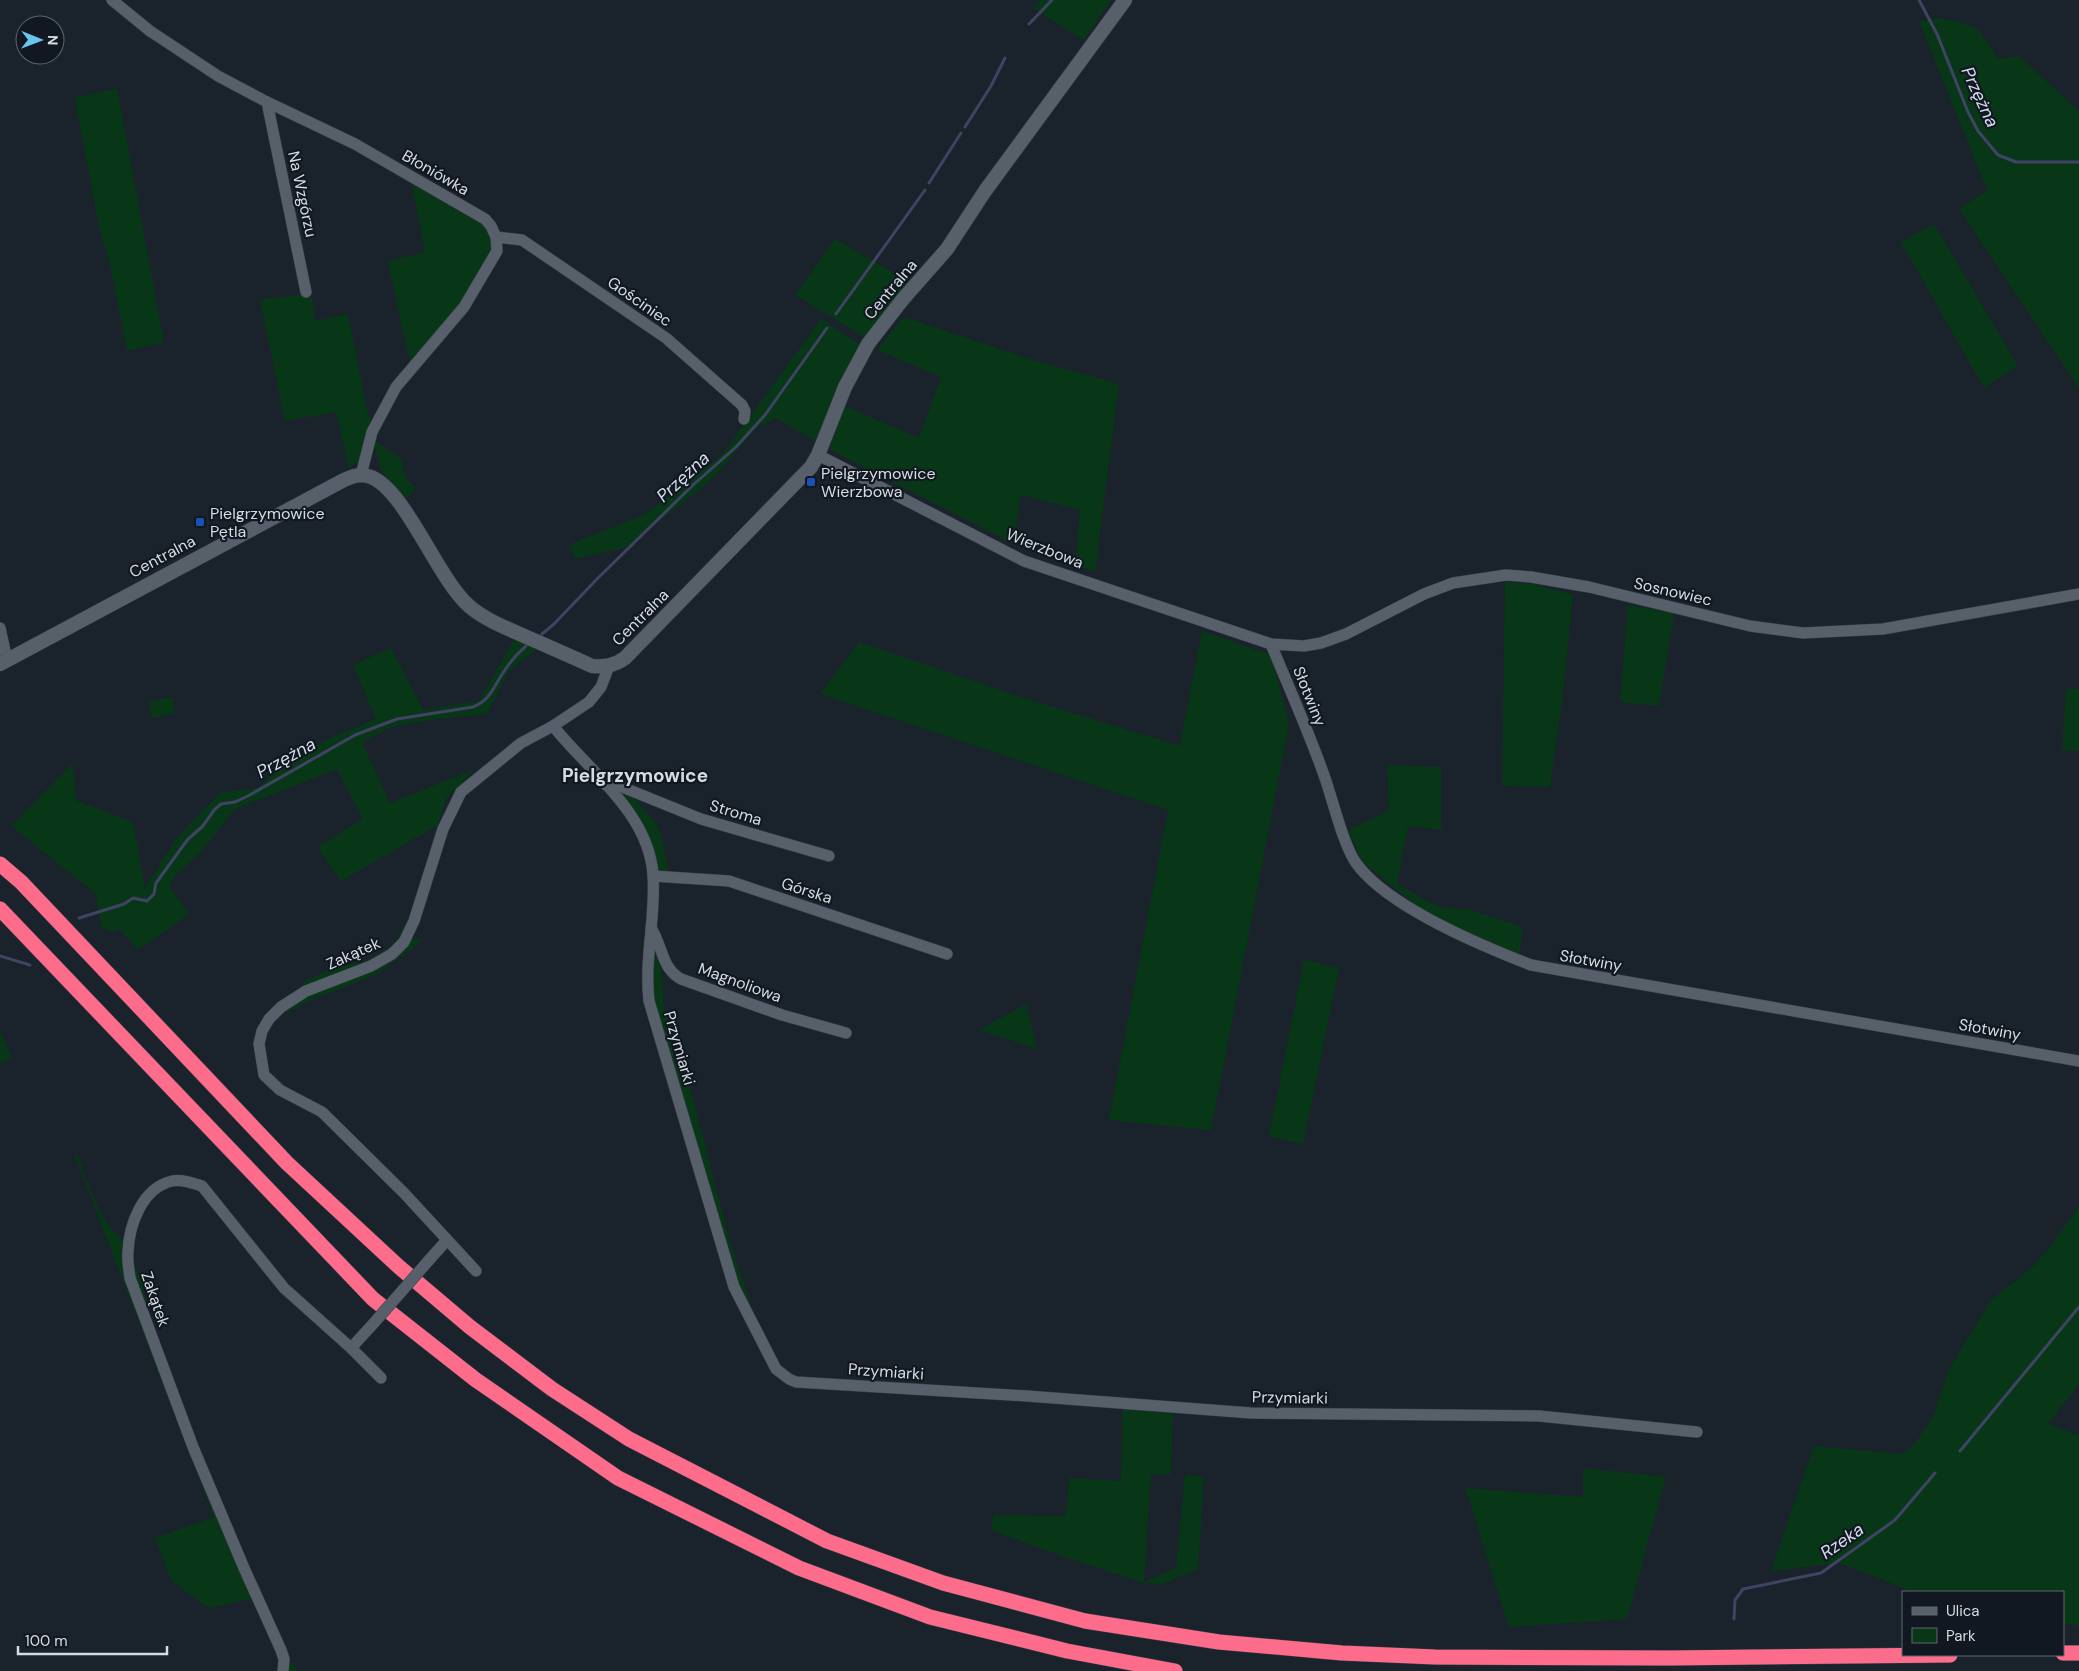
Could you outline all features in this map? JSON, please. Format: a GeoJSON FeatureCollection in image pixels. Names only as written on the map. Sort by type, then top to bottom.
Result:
{"type":"FeatureCollection","features":[{"type":"Feature","properties":{"kind":"highway"},"geometry":{"type":"LineString","coordinates":[[0,864],[21,882],[287,1163],[398,1266],[470,1327],[552,1389],[630,1439],[827,1541],[943,1583],[1086,1621],[1219,1642],[1342,1653],[1435,1657],[1670,1658],[1902,1656]]}},
{"type":"Feature","properties":{"kind":"highway"},"geometry":{"type":"LineString","coordinates":[[0,909],[373,1298],[476,1380],[618,1478],[799,1568],[930,1617],[1067,1651],[1176,1671]]}},
{"type":"Feature","properties":{"kind":"highway"},"geometry":{"type":"LineString","coordinates":[[2064,1654],[2079,1653]]}},
{"type":"Feature","properties":{"kind":"street","name":"Błoniówka"},"geometry":{"type":"LineString","coordinates":[[112,0],[150,31],[218,76],[267,102],[355,144],[478,215],[491,226],[496,236]]}},
{"type":"Feature","properties":{"kind":"street","name":"Centralna"},"geometry":{"type":"LineString","coordinates":[[3,662],[342,480],[361,475],[371,477],[380,482],[400,504],[456,594],[470,608],[498,624],[592,666],[609,666],[618,663],[804,476],[818,455],[844,387],[868,344],[903,299],[947,248],[985,191],[1125,0]]}},
{"type":"Feature","properties":{"kind":"street","name":"Na Wzgórzu"},"geometry":{"type":"LineString","coordinates":[[267,102],[306,292]]}},
{"type":"Feature","properties":{"kind":"street","name":"Gościniec"},"geometry":{"type":"LineString","coordinates":[[496,236],[522,240],[666,338],[742,405],[745,411],[744,419]]}},
{"type":"Feature","properties":{"kind":"street"},"geometry":{"type":"LineString","coordinates":[[361,475],[372,432],[396,387],[464,306],[497,251],[496,236]]}},
{"type":"Feature","properties":{"kind":"street","name":"Wierzbowa"},"geometry":{"type":"LineString","coordinates":[[818,455],[1024,560],[1271,644]]}},
{"type":"Feature","properties":{"kind":"street","name":"Sosnowiec"},"geometry":{"type":"LineString","coordinates":[[1271,644],[1304,646],[1321,643],[1346,634],[1431,591],[1453,583],[1506,575],[1531,577],[1589,587],[1750,626],[1803,633],[1883,629],[2079,594]]}},
{"type":"Feature","properties":{"kind":"street"},"geometry":{"type":"LineString","coordinates":[[0,628],[3,662]]}},
{"type":"Feature","properties":{"kind":"street","name":"Słotwiny"},"geometry":{"type":"LineString","coordinates":[[1271,644],[1324,775],[1347,846],[1356,862],[1390,895],[1497,952],[1531,965],[2079,1060]]}},
{"type":"Feature","properties":{"kind":"street","name":"Zakątek"},"geometry":{"type":"LineString","coordinates":[[476,1271],[404,1193],[322,1112],[280,1090],[264,1075],[258,1044],[262,1031],[269,1019],[281,1007],[306,991],[372,966],[392,954],[404,942],[414,921],[443,829],[461,792],[521,742],[553,726],[589,702],[601,688],[609,666]]}},
{"type":"Feature","properties":{"kind":"street","name":"Przymiarki"},"geometry":{"type":"LineString","coordinates":[[553,726],[606,785],[642,832],[651,858],[653,876],[648,977],[649,1001],[734,1287],[776,1369],[789,1380],[1251,1413],[1539,1416],[1697,1432]]}},
{"type":"Feature","properties":{"kind":"street","name":"Stroma"},"geometry":{"type":"LineString","coordinates":[[606,785],[617,785],[702,819],[829,856]]}},
{"type":"Feature","properties":{"kind":"street","name":"Górska"},"geometry":{"type":"LineString","coordinates":[[653,876],[729,881],[947,954]]}},
{"type":"Feature","properties":{"kind":"street","name":"Magnoliowa"},"geometry":{"type":"LineString","coordinates":[[651,928],[657,937],[668,968],[681,979],[782,1015],[846,1033]]}},
{"type":"Feature","properties":{"kind":"street","name":"Zakątek"},"geometry":{"type":"LineString","coordinates":[[282,1671],[284,1659],[281,1650],[193,1446],[130,1278],[127,1253],[130,1235],[141,1204],[154,1190],[172,1181],[190,1182],[202,1186],[284,1288],[352,1348],[381,1378]]}},
{"type":"Feature","properties":{"kind":"street"},"geometry":{"type":"LineString","coordinates":[[352,1348],[448,1240]]}},
{"type":"Feature","properties":{"kind":"green space"},"geometry":{"type":"Polygon","coordinates":[[[1041,0],[1111,0],[1084,40],[1033,8],[1041,0]]]}},
{"type":"Feature","properties":{"kind":"green space"},"geometry":{"type":"Polygon","coordinates":[[[1940,18],[1963,23],[1978,29],[1999,59],[2019,56],[2079,111],[2079,388],[1959,209],[1987,190],[1919,21],[1940,18]]]}},
{"type":"Feature","properties":{"kind":"green space"},"geometry":{"type":"Polygon","coordinates":[[[117,89],[164,342],[127,351],[110,265],[99,228],[75,97],[117,89]]]}},
{"type":"Feature","properties":{"kind":"green space"},"geometry":{"type":"Polygon","coordinates":[[[412,184],[486,226],[494,247],[465,298],[410,364],[388,261],[425,252],[412,184]]]}},
{"type":"Feature","properties":{"kind":"green space"},"geometry":{"type":"Polygon","coordinates":[[[1934,224],[2018,366],[1984,388],[1901,242],[1934,224]]]}},
{"type":"Feature","properties":{"kind":"green space"},"geometry":{"type":"Polygon","coordinates":[[[835,239],[910,282],[866,338],[795,295],[835,239]]]}},
{"type":"Feature","properties":{"kind":"green space"},"geometry":{"type":"Polygon","coordinates":[[[311,293],[315,321],[348,314],[367,410],[373,424],[358,461],[349,468],[336,412],[285,421],[260,300],[311,293]]]}},
{"type":"Feature","properties":{"kind":"green space"},"geometry":{"type":"Polygon","coordinates":[[[904,317],[1030,359],[1119,384],[1095,572],[1075,565],[1080,510],[1021,495],[1013,544],[829,449],[845,406],[919,438],[941,377],[877,350],[904,317]]]}},
{"type":"Feature","properties":{"kind":"green space"},"geometry":{"type":"Polygon","coordinates":[[[821,319],[861,345],[816,441],[775,418],[758,427],[709,482],[627,547],[575,559],[570,544],[644,515],[722,455],[821,319]]]}},
{"type":"Feature","properties":{"kind":"green space"},"geometry":{"type":"Polygon","coordinates":[[[373,440],[401,459],[406,478],[416,488],[405,500],[381,470],[373,440]]]}},
{"type":"Feature","properties":{"kind":"green space"},"geometry":{"type":"Polygon","coordinates":[[[1505,582],[1533,584],[1573,595],[1563,693],[1550,787],[1502,786],[1505,582]]]}},
{"type":"Feature","properties":{"kind":"green space"},"geometry":{"type":"Polygon","coordinates":[[[1628,605],[1674,613],[1659,706],[1620,702],[1628,605]]]}},
{"type":"Feature","properties":{"kind":"green space"},"geometry":{"type":"Polygon","coordinates":[[[1202,631],[1271,655],[1289,724],[1211,1130],[1109,1120],[1168,810],[820,694],[859,642],[1024,698],[1180,746],[1202,631]]]}},
{"type":"Feature","properties":{"kind":"green space"},"geometry":{"type":"Polygon","coordinates":[[[515,638],[537,649],[508,672],[487,714],[430,720],[391,727],[362,742],[390,803],[475,769],[446,799],[438,825],[341,881],[317,847],[363,819],[337,769],[235,809],[199,854],[174,877],[170,888],[189,914],[138,950],[120,929],[114,932],[101,927],[96,894],[11,826],[72,764],[77,801],[133,822],[145,888],[176,839],[221,792],[258,788],[282,765],[324,741],[376,719],[353,665],[391,648],[423,710],[479,701],[515,638]]]}},
{"type":"Feature","properties":{"kind":"green space"},"geometry":{"type":"Polygon","coordinates":[[[2066,689],[2079,689],[2079,751],[2062,750],[2066,689]]]}},
{"type":"Feature","properties":{"kind":"green space"},"geometry":{"type":"Polygon","coordinates":[[[173,697],[175,713],[152,718],[148,702],[173,697]]]}},
{"type":"Feature","properties":{"kind":"green space"},"geometry":{"type":"Polygon","coordinates":[[[1387,765],[1441,767],[1441,830],[1408,826],[1397,884],[1430,903],[1446,908],[1467,909],[1523,927],[1519,957],[1426,912],[1363,862],[1348,830],[1389,811],[1387,765]]]}},
{"type":"Feature","properties":{"kind":"green space"},"geometry":{"type":"Polygon","coordinates":[[[616,790],[629,793],[655,822],[661,835],[669,872],[656,871],[653,849],[649,838],[616,790]]]}},
{"type":"Feature","properties":{"kind":"green space"},"geometry":{"type":"Polygon","coordinates":[[[416,895],[420,895],[411,922],[390,954],[304,989],[302,982],[328,970],[369,960],[394,944],[409,916],[416,895]]]}},
{"type":"Feature","properties":{"kind":"green space"},"geometry":{"type":"Polygon","coordinates":[[[653,936],[661,967],[664,1007],[688,1080],[730,1242],[758,1326],[735,1280],[653,1000],[653,936]]]}},
{"type":"Feature","properties":{"kind":"green space"},"geometry":{"type":"Polygon","coordinates":[[[410,939],[423,939],[374,976],[313,999],[279,1016],[293,1001],[410,939]]]}},
{"type":"Feature","properties":{"kind":"green space"},"geometry":{"type":"Polygon","coordinates":[[[1304,960],[1339,968],[1303,1144],[1269,1136],[1304,960]]]}},
{"type":"Feature","properties":{"kind":"green space"},"geometry":{"type":"Polygon","coordinates":[[[1026,1004],[1037,1049],[979,1030],[1026,1004]]]}},
{"type":"Feature","properties":{"kind":"green space"},"geometry":{"type":"Polygon","coordinates":[[[0,1031],[12,1058],[0,1063],[0,1031]]]}},
{"type":"Feature","properties":{"kind":"green space"},"geometry":{"type":"Polygon","coordinates":[[[74,1154],[79,1157],[98,1207],[109,1226],[126,1245],[142,1281],[152,1328],[224,1512],[288,1657],[298,1671],[288,1671],[253,1599],[208,1608],[171,1580],[155,1538],[214,1517],[74,1154]]]}},
{"type":"Feature","properties":{"kind":"green space"},"geometry":{"type":"Polygon","coordinates":[[[2079,1206],[2079,1384],[2048,1424],[2079,1435],[2079,1625],[2064,1624],[2064,1591],[1909,1590],[1839,1563],[1771,1571],[1814,1446],[1903,1454],[1913,1446],[1933,1417],[1949,1369],[1992,1299],[2032,1268],[2050,1247],[2079,1206]]]}},
{"type":"Feature","properties":{"kind":"green space"},"geometry":{"type":"Polygon","coordinates":[[[1123,1408],[1173,1413],[1171,1474],[1151,1475],[1144,1582],[1176,1568],[1185,1475],[1204,1476],[1198,1569],[1162,1584],[1144,1583],[1064,1557],[991,1530],[994,1515],[1066,1516],[1069,1478],[1121,1481],[1123,1408]]]}},
{"type":"Feature","properties":{"kind":"green space"},"geometry":{"type":"Polygon","coordinates":[[[1583,1468],[1666,1477],[1627,1619],[1509,1627],[1465,1488],[1583,1497],[1583,1468]]]}},
{"type":"Feature","properties":{"kind":"waterway","name":"Przężna"},"geometry":{"type":"LineString","coordinates":[[1029,24],[1052,0]]}},
{"type":"Feature","properties":{"kind":"waterway","name":"Przężna"},"geometry":{"type":"LineString","coordinates":[[1919,0],[1937,34],[1968,112],[1978,131],[1998,155],[2016,162],[2079,162]]}},
{"type":"Feature","properties":{"kind":"waterway","name":"Przężna"},"geometry":{"type":"LineString","coordinates":[[965,127],[991,86],[1005,58]]}},
{"type":"Feature","properties":{"kind":"waterway","name":"Przężna"},"geometry":{"type":"LineString","coordinates":[[929,183],[961,133]]}},
{"type":"Feature","properties":{"kind":"waterway","name":"Przężna"},"geometry":{"type":"LineString","coordinates":[[836,314],[925,190]]}},
{"type":"Feature","properties":{"kind":"waterway","name":"Przężna"},"geometry":{"type":"LineString","coordinates":[[542,634],[693,485],[736,447],[765,415],[827,328]]}},
{"type":"Feature","properties":{"kind":"waterway","name":"Przężna"},"geometry":{"type":"LineString","coordinates":[[79,918],[124,904],[133,898],[147,901],[154,894],[156,883],[188,839],[202,827],[221,804],[235,802],[248,796],[355,735],[397,719],[473,707],[484,701],[508,666],[526,646]]}},
{"type":"Feature","properties":{"kind":"waterway","name":"Przężna"},"geometry":{"type":"LineString","coordinates":[[0,956],[30,965]]}},
{"type":"Feature","properties":{"kind":"waterway","name":"Rzeka"},"geometry":{"type":"LineString","coordinates":[[1960,1451],[2079,1307]]}},
{"type":"Feature","properties":{"kind":"waterway","name":"Rzeka"},"geometry":{"type":"LineString","coordinates":[[1734,1619],[1735,1600],[1743,1589],[1821,1573],[1895,1520],[1935,1473]]}},
{"type":"Feature","properties":{"kind":"place","name":"Pielgrzymowice Wierzbowa"},"geometry":{"type":"Point","coordinates":[811,482]}},
{"type":"Feature","properties":{"kind":"place","name":"Pielgrzymowice Pętla"},"geometry":{"type":"Point","coordinates":[200,522]}},
{"type":"Feature","properties":{"kind":"district","name":"Pielgrzymowice"},"geometry":{"type":"Point","coordinates":[635,775]}}]}
